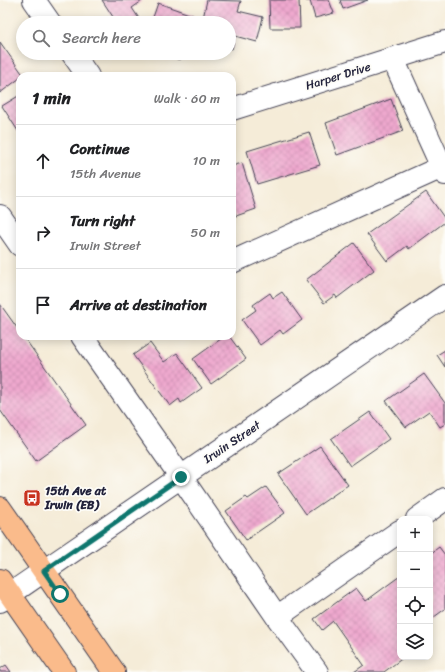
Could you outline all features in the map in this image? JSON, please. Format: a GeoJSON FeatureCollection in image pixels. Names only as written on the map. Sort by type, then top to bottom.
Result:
{"type":"FeatureCollection","features":[{"type":"Feature","properties":{"kind":"main road"},"geometry":{"type":"LineString","coordinates":[[0,508],[114,672]]}},
{"type":"Feature","properties":{"kind":"main road"},"geometry":{"type":"LineString","coordinates":[[3,592],[64,672]]}},
{"type":"Feature","properties":{"kind":"street"},"geometry":{"type":"LineString","coordinates":[[34,0],[45,16]]}},
{"type":"Feature","properties":{"kind":"street","name":"Harper Drive"},"geometry":{"type":"LineString","coordinates":[[236,108],[445,42]]}},
{"type":"Feature","properties":{"kind":"street"},"geometry":{"type":"LineString","coordinates":[[236,260],[443,171],[393,58]]}},
{"type":"Feature","properties":{"kind":"street"},"geometry":{"type":"LineString","coordinates":[[77,60],[85,72]]}},
{"type":"Feature","properties":{"kind":"street"},"geometry":{"type":"LineString","coordinates":[[0,216],[16,239]]}},
{"type":"Feature","properties":{"kind":"street","name":"Irwin Street"},"geometry":{"type":"LineString","coordinates":[[3,592],[44,571],[445,296]]}},
{"type":"Feature","properties":{"kind":"street"},"geometry":{"type":"LineString","coordinates":[[85,340],[316,672]]}},
{"type":"Feature","properties":{"kind":"street"},"geometry":{"type":"LineString","coordinates":[[421,516],[445,499]]}},
{"type":"Feature","properties":{"kind":"street"},"geometry":{"type":"LineString","coordinates":[[277,617],[397,533]]}},
{"type":"Feature","properties":{"kind":"building"},"geometry":{"type":"Polygon","coordinates":[[[102,0],[142,1],[132,8],[137,16],[112,16],[102,0]]]}},
{"type":"Feature","properties":{"kind":"building"},"geometry":{"type":"Polygon","coordinates":[[[207,0],[241,1],[238,11],[263,17],[257,42],[236,36],[236,16],[204,16],[207,0]]]}},
{"type":"Feature","properties":{"kind":"building"},"geometry":{"type":"Polygon","coordinates":[[[269,0],[299,0],[300,28],[270,28],[269,0]]]}},
{"type":"Feature","properties":{"kind":"building"},"geometry":{"type":"Polygon","coordinates":[[[306,0],[329,0],[334,13],[315,18],[310,1],[306,0]]]}},
{"type":"Feature","properties":{"kind":"building"},"geometry":{"type":"Polygon","coordinates":[[[340,0],[368,0],[343,9],[340,0]]]}},
{"type":"Feature","properties":{"kind":"building"},"geometry":{"type":"Polygon","coordinates":[[[158,3],[195,16],[153,16],[158,3]]]}},
{"type":"Feature","properties":{"kind":"building"},"geometry":{"type":"Polygon","coordinates":[[[0,42],[21,72],[16,72],[16,81],[0,93],[0,42]]]}},
{"type":"Feature","properties":{"kind":"building"},"geometry":{"type":"Polygon","coordinates":[[[16,97],[16,128],[2,106],[16,97]]]}},
{"type":"Feature","properties":{"kind":"building"},"geometry":{"type":"Polygon","coordinates":[[[391,99],[403,131],[337,155],[326,123],[391,99]]]}},
{"type":"Feature","properties":{"kind":"building"},"geometry":{"type":"Polygon","coordinates":[[[309,132],[320,165],[257,184],[247,151],[309,132]]]}},
{"type":"Feature","properties":{"kind":"building"},"geometry":{"type":"Polygon","coordinates":[[[242,163],[256,209],[236,216],[236,165],[242,163]]]}},
{"type":"Feature","properties":{"kind":"building"},"geometry":{"type":"Polygon","coordinates":[[[426,192],[445,219],[445,222],[409,249],[407,246],[387,261],[367,234],[426,192]]]}},
{"type":"Feature","properties":{"kind":"building"},"geometry":{"type":"Polygon","coordinates":[[[354,243],[374,270],[337,298],[335,295],[324,303],[306,280],[354,243]]]}},
{"type":"Feature","properties":{"kind":"building"},"geometry":{"type":"Polygon","coordinates":[[[282,292],[302,320],[283,334],[280,330],[260,345],[242,320],[256,310],[253,305],[270,293],[273,298],[282,292]]]}},
{"type":"Feature","properties":{"kind":"building"},"geometry":{"type":"Polygon","coordinates":[[[0,304],[16,326],[16,340],[26,340],[86,425],[36,461],[0,410],[0,304]]]}},
{"type":"Feature","properties":{"kind":"building"},"geometry":{"type":"Polygon","coordinates":[[[219,340],[232,340],[246,359],[211,384],[193,359],[219,340]]]}},
{"type":"Feature","properties":{"kind":"building"},"geometry":{"type":"Polygon","coordinates":[[[150,343],[164,362],[177,353],[202,388],[181,403],[179,399],[170,406],[133,355],[150,343]]]}},
{"type":"Feature","properties":{"kind":"building"},"geometry":{"type":"Polygon","coordinates":[[[445,350],[445,367],[437,355],[445,350]]]}},
{"type":"Feature","properties":{"kind":"building"},"geometry":{"type":"Polygon","coordinates":[[[424,374],[445,403],[445,424],[440,427],[429,411],[406,427],[386,401],[424,374]]]}},
{"type":"Feature","properties":{"kind":"building"},"geometry":{"type":"Polygon","coordinates":[[[370,412],[389,439],[350,466],[331,439],[370,412]]]}},
{"type":"Feature","properties":{"kind":"building"},"geometry":{"type":"Polygon","coordinates":[[[320,446],[348,485],[306,514],[278,474],[320,446]]]}},
{"type":"Feature","properties":{"kind":"building"},"geometry":{"type":"Polygon","coordinates":[[[266,487],[285,513],[246,540],[226,511],[246,497],[248,499],[266,487]]]}},
{"type":"Feature","properties":{"kind":"building"},"geometry":{"type":"Polygon","coordinates":[[[439,547],[445,555],[445,609],[433,618],[433,552],[439,547]]]}},
{"type":"Feature","properties":{"kind":"building"},"geometry":{"type":"Polygon","coordinates":[[[397,578],[397,660],[400,660],[384,672],[354,672],[364,665],[333,621],[322,630],[314,619],[356,588],[366,601],[397,578]]]}},
{"type":"Feature","properties":{"kind":"building"},"geometry":{"type":"Polygon","coordinates":[[[6,665],[11,672],[0,672],[0,669],[6,665]]]}},
{"type":"Feature","properties":{"kind":"place","name":"15th Ave at Irwin (EB)"},"geometry":{"type":"Point","coordinates":[32,498]}},
{"type":"Feature","properties":{"kind":"route"},"geometry":{"type":"LineString","coordinates":[[60,594],[44,571],[181,477]]}}]}
